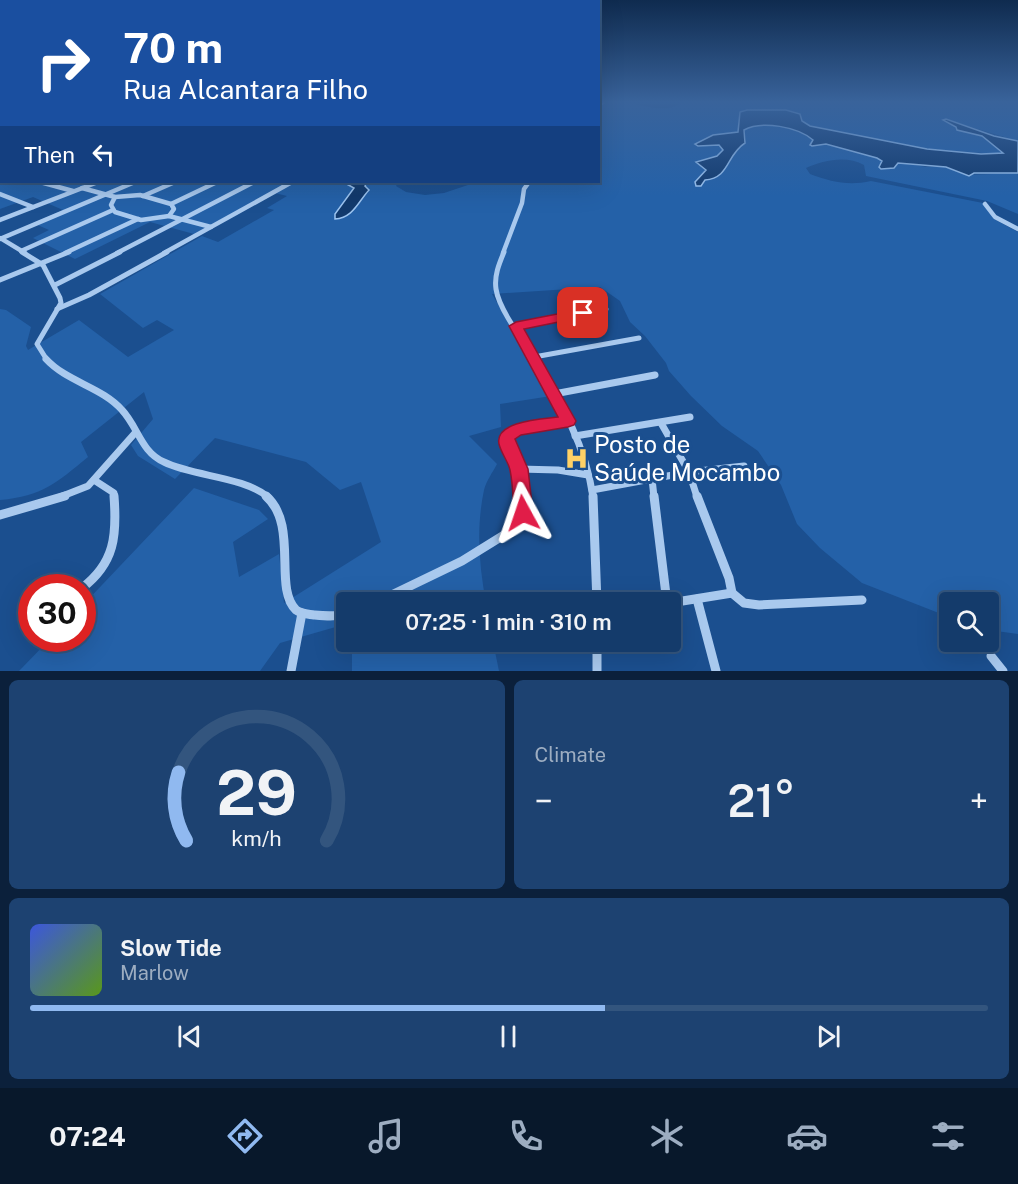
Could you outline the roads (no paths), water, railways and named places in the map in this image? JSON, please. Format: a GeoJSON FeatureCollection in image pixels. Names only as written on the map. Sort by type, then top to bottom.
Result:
{"type":"FeatureCollection","features":[{"type":"Feature","properties":{"kind":"street"},"geometry":{"type":"LineString","coordinates":[[44,183],[73,191]]}},
{"type":"Feature","properties":{"kind":"street"},"geometry":{"type":"LineString","coordinates":[[0,220],[95,183]]}},
{"type":"Feature","properties":{"kind":"street"},"geometry":{"type":"LineString","coordinates":[[0,238],[132,183]]}},
{"type":"Feature","properties":{"kind":"street"},"geometry":{"type":"LineString","coordinates":[[143,196],[173,183]]}},
{"type":"Feature","properties":{"kind":"street"},"geometry":{"type":"LineString","coordinates":[[171,204],[215,183]]}},
{"type":"Feature","properties":{"kind":"street"},"geometry":{"type":"LineString","coordinates":[[55,285],[252,183]]}},
{"type":"Feature","properties":{"kind":"street"},"geometry":{"type":"LineString","coordinates":[[57,309],[80,300],[290,183]]}},
{"type":"Feature","properties":{"kind":"street"},"geometry":{"type":"LineString","coordinates":[[528,183],[524,189],[522,203],[497,269],[498,298],[534,357],[575,436],[592,490],[597,592]]}},
{"type":"Feature","properties":{"kind":"street"},"geometry":{"type":"LineString","coordinates":[[82,188],[115,197],[143,196],[171,204],[175,208],[169,216]]}},
{"type":"Feature","properties":{"kind":"street"},"geometry":{"type":"LineString","coordinates":[[0,194],[33,207]]}},
{"type":"Feature","properties":{"kind":"street"},"geometry":{"type":"LineString","coordinates":[[113,210],[111,202],[115,197]]}},
{"type":"Feature","properties":{"kind":"street"},"geometry":{"type":"LineString","coordinates":[[985,204],[994,217],[1018,229]]}},
{"type":"Feature","properties":{"kind":"street"},"geometry":{"type":"LineString","coordinates":[[21,251],[113,210],[138,219]]}},
{"type":"Feature","properties":{"kind":"street"},"geometry":{"type":"LineString","coordinates":[[0,280],[43,263],[138,219],[169,216],[211,227]]}},
{"type":"Feature","properties":{"kind":"street"},"geometry":{"type":"LineString","coordinates":[[0,238],[43,263],[61,299],[37,347],[61,372],[122,408],[135,433],[148,450],[160,460],[254,488],[266,496],[279,513],[290,598],[296,610],[302,614],[336,617]]}},
{"type":"Feature","properties":{"kind":"street"},"geometry":{"type":"LineString","coordinates":[[516,326],[606,309]]}},
{"type":"Feature","properties":{"kind":"street"},"geometry":{"type":"LineString","coordinates":[[534,357],[639,338]]}},
{"type":"Feature","properties":{"kind":"street"},"geometry":{"type":"LineString","coordinates":[[554,394],[655,375]]}},
{"type":"Feature","properties":{"kind":"street"},"geometry":{"type":"LineString","coordinates":[[575,436],[690,417]]}},
{"type":"Feature","properties":{"kind":"street"},"geometry":{"type":"LineString","coordinates":[[398,592],[462,561],[517,527],[522,520],[523,509],[519,469],[507,443],[510,433],[568,421]]}},
{"type":"Feature","properties":{"kind":"street"},"geometry":{"type":"LineString","coordinates":[[661,423],[689,472],[707,525],[729,578],[732,593],[744,603],[759,605],[862,600]]}},
{"type":"Feature","properties":{"kind":"street"},"geometry":{"type":"LineString","coordinates":[[0,515],[76,492],[94,480],[135,433]]}},
{"type":"Feature","properties":{"kind":"street"},"geometry":{"type":"LineString","coordinates":[[592,490],[689,472],[744,466]]}},
{"type":"Feature","properties":{"kind":"street"},"geometry":{"type":"LineString","coordinates":[[519,469],[558,470],[588,475]]}},
{"type":"Feature","properties":{"kind":"street"},"geometry":{"type":"LineString","coordinates":[[652,479],[667,592]]}},
{"type":"Feature","properties":{"kind":"street"},"geometry":{"type":"LineString","coordinates":[[94,480],[114,493],[114,524],[103,568],[96,577]]}},
{"type":"Feature","properties":{"kind":"street"},"geometry":{"type":"LineString","coordinates":[[681,601],[732,593]]}},
{"type":"Feature","properties":{"kind":"street"},"geometry":{"type":"LineString","coordinates":[[697,599],[716,671]]}},
{"type":"Feature","properties":{"kind":"street"},"geometry":{"type":"LineString","coordinates":[[291,671],[302,614]]}},
{"type":"Feature","properties":{"kind":"street"},"geometry":{"type":"LineString","coordinates":[[597,652],[597,671]]}},
{"type":"Feature","properties":{"kind":"street"},"geometry":{"type":"LineString","coordinates":[[991,656],[1003,671]]}},
{"type":"Feature","properties":{"kind":"place","name":"Posto de Saúde Mocambo"},"geometry":{"type":"Point","coordinates":[576,459]}}]}
